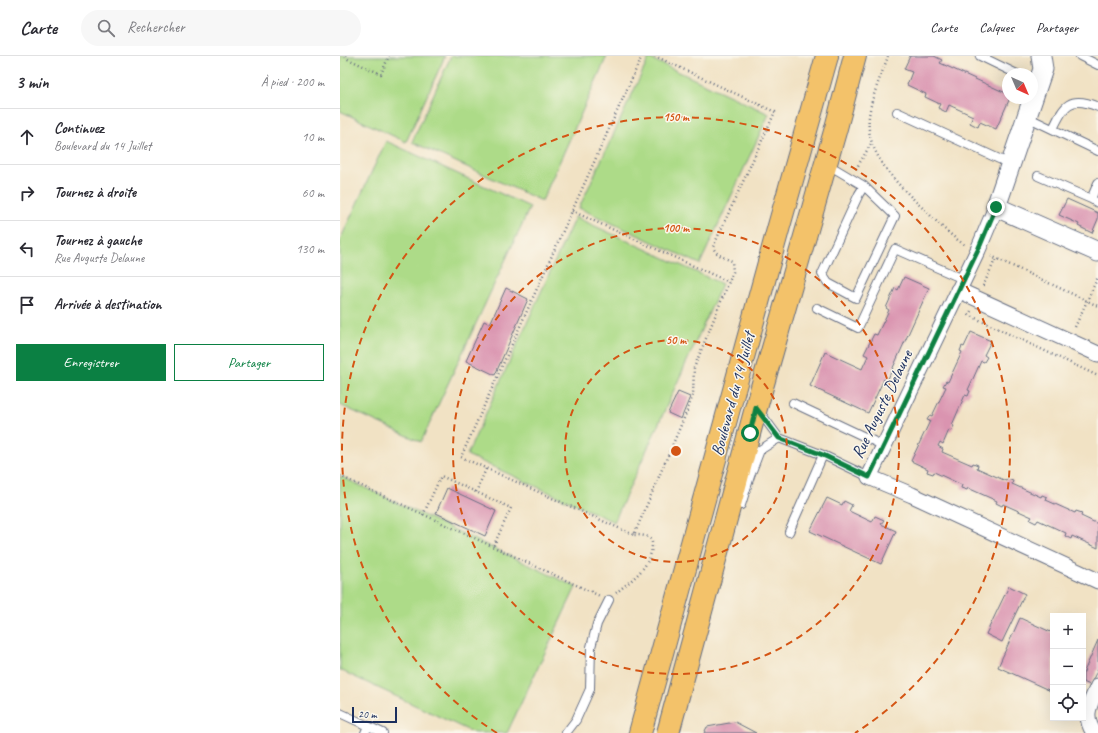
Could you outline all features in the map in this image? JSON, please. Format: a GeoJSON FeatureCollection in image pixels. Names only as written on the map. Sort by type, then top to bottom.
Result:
{"type":"FeatureCollection","features":[{"type":"Feature","properties":{"kind":"main road","name":"Boulevard du 14 Juillet"},"geometry":{"type":"LineString","coordinates":[[640,733],[827,56]]}},
{"type":"Feature","properties":{"kind":"main road","name":"Boulevard du 14 Juillet"},"geometry":{"type":"LineString","coordinates":[[668,733],[756,408],[836,128],[855,56]]}},
{"type":"Feature","properties":{"kind":"street"},"geometry":{"type":"LineString","coordinates":[[1038,78],[1043,69],[1041,56]]}},
{"type":"Feature","properties":{"kind":"street"},"geometry":{"type":"LineString","coordinates":[[1030,104],[996,207],[1098,251]]}},
{"type":"Feature","properties":{"kind":"street","name":"Rue Auguste Delaune"},"geometry":{"type":"LineString","coordinates":[[996,207],[978,250],[869,477],[912,494],[1098,581]]}},
{"type":"Feature","properties":{"kind":"street"},"geometry":{"type":"LineString","coordinates":[[961,285],[1069,341],[1098,354]]}},
{"type":"Feature","properties":{"kind":"street"},"geometry":{"type":"LineString","coordinates":[[1094,733],[1089,724],[1087,713],[1098,686]]}},
{"type":"Feature","properties":{"kind":"lane"},"geometry":{"type":"LineString","coordinates":[[980,56],[1005,68]]}},
{"type":"Feature","properties":{"kind":"lane"},"geometry":{"type":"LineString","coordinates":[[1080,56],[1098,65]]}},
{"type":"Feature","properties":{"kind":"lane"},"geometry":{"type":"LineString","coordinates":[[1053,129],[1061,111],[1072,103],[1085,102],[1098,107]]}},
{"type":"Feature","properties":{"kind":"lane"},"geometry":{"type":"LineString","coordinates":[[897,112],[1010,164]]}},
{"type":"Feature","properties":{"kind":"lane"},"geometry":{"type":"LineString","coordinates":[[1027,117],[1098,151]]}},
{"type":"Feature","properties":{"kind":"lane"},"geometry":{"type":"LineString","coordinates":[[825,163],[864,186],[895,216],[856,298],[828,283],[822,274],[864,186]]}},
{"type":"Feature","properties":{"kind":"lane"},"geometry":{"type":"LineString","coordinates":[[1038,176],[1094,201],[1098,183]]}},
{"type":"Feature","properties":{"kind":"lane"},"geometry":{"type":"LineString","coordinates":[[817,308],[858,328],[895,249],[961,285]]}},
{"type":"Feature","properties":{"kind":"lane"},"geometry":{"type":"LineString","coordinates":[[793,403],[884,446]]}},
{"type":"Feature","properties":{"kind":"lane"},"geometry":{"type":"LineString","coordinates":[[756,408],[779,438],[823,455],[869,477]]}},
{"type":"Feature","properties":{"kind":"lane"},"geometry":{"type":"LineString","coordinates":[[738,514],[760,450],[779,438]]}},
{"type":"Feature","properties":{"kind":"lane"},"geometry":{"type":"LineString","coordinates":[[789,532],[823,455]]}},
{"type":"Feature","properties":{"kind":"lane"},"geometry":{"type":"LineString","coordinates":[[713,569],[732,528]]}},
{"type":"Feature","properties":{"kind":"lane"},"geometry":{"type":"LineString","coordinates":[[566,733],[576,720],[590,689],[591,647],[598,624],[609,600]]}},
{"type":"Feature","properties":{"kind":"lane"},"geometry":{"type":"LineString","coordinates":[[340,713],[367,730],[382,733]]}},
{"type":"Feature","properties":{"kind":"path"},"geometry":{"type":"LineString","coordinates":[[345,56],[348,59],[381,74],[389,56]]}},
{"type":"Feature","properties":{"kind":"path"},"geometry":{"type":"LineString","coordinates":[[340,476],[609,600],[640,572],[651,557],[653,543],[651,539],[644,535],[634,535],[461,457],[642,56]]}},
{"type":"Feature","properties":{"kind":"path"},"geometry":{"type":"LineString","coordinates":[[634,535],[687,412],[693,395],[694,368],[733,272],[732,262],[715,251],[713,247],[775,112],[655,56]]}},
{"type":"Feature","properties":{"kind":"path"},"geometry":{"type":"LineString","coordinates":[[888,56],[874,96],[869,119],[869,130],[880,159],[896,183],[945,230],[964,244],[1098,306]]}},
{"type":"Feature","properties":{"kind":"path"},"geometry":{"type":"LineString","coordinates":[[851,178],[872,141]]}},
{"type":"Feature","properties":{"kind":"path"},"geometry":{"type":"LineString","coordinates":[[572,211],[729,282]]}},
{"type":"Feature","properties":{"kind":"path"},"geometry":{"type":"LineString","coordinates":[[981,291],[996,258]]}},
{"type":"Feature","properties":{"kind":"path"},"geometry":{"type":"LineString","coordinates":[[1061,358],[1086,300],[1098,277]]}},
{"type":"Feature","properties":{"kind":"path"},"geometry":{"type":"LineString","coordinates":[[972,310],[969,315],[1098,376]]}},
{"type":"Feature","properties":{"kind":"path"},"geometry":{"type":"LineString","coordinates":[[476,492],[486,468]]}},
{"type":"Feature","properties":{"kind":"path"},"geometry":{"type":"LineString","coordinates":[[423,515],[441,476],[511,508],[493,546]]}},
{"type":"Feature","properties":{"kind":"green space"},"geometry":{"type":"Polygon","coordinates":[[[340,56],[445,56],[406,142],[340,111],[340,56]]]}},
{"type":"Feature","properties":{"kind":"green space"},"geometry":{"type":"Polygon","coordinates":[[[451,56],[607,56],[542,201],[412,142],[451,56]]]}},
{"type":"Feature","properties":{"kind":"green space"},"geometry":{"type":"Polygon","coordinates":[[[649,58],[769,114],[700,264],[579,208],[649,58]]]}},
{"type":"Feature","properties":{"kind":"green space"},"geometry":{"type":"Polygon","coordinates":[[[386,141],[530,207],[421,442],[340,405],[340,240],[386,141]]]}},
{"type":"Feature","properties":{"kind":"green space"},"geometry":{"type":"Polygon","coordinates":[[[575,217],[722,284],[614,522],[467,455],[575,217]]]}},
{"type":"Feature","properties":{"kind":"green space"},"geometry":{"type":"Polygon","coordinates":[[[340,476],[576,587],[507,733],[474,733],[340,670],[340,476]]]}},
{"type":"Feature","properties":{"kind":"building"},"geometry":{"type":"Polygon","coordinates":[[[910,56],[934,56],[942,60],[940,63],[1002,91],[1002,104],[1007,104],[996,129],[980,122],[978,127],[970,123],[973,116],[949,105],[946,112],[938,108],[940,104],[925,97],[926,94],[907,85],[912,72],[904,69],[910,56]]]}},
{"type":"Feature","properties":{"kind":"building"},"geometry":{"type":"Polygon","coordinates":[[[1067,199],[1098,213],[1098,219],[1092,233],[1078,226],[1079,224],[1059,215],[1067,199]]]}},
{"type":"Feature","properties":{"kind":"building"},"geometry":{"type":"Polygon","coordinates":[[[904,277],[929,288],[887,381],[884,379],[868,413],[810,386],[825,352],[862,369],[868,356],[864,354],[874,334],[877,335],[889,310],[886,308],[895,288],[898,290],[904,277]]]}},
{"type":"Feature","properties":{"kind":"building"},"geometry":{"type":"Polygon","coordinates":[[[506,288],[528,299],[495,375],[466,361],[484,321],[490,324],[506,288]]]}},
{"type":"Feature","properties":{"kind":"building"},"geometry":{"type":"Polygon","coordinates":[[[971,332],[991,341],[984,355],[987,357],[984,362],[981,361],[968,390],[970,391],[968,396],[965,395],[952,425],[954,426],[951,431],[949,430],[943,444],[940,442],[938,446],[943,449],[942,452],[972,465],[973,463],[978,465],[977,468],[1006,481],[1007,479],[1013,481],[1012,484],[1041,497],[1042,495],[1047,497],[1046,500],[1075,513],[1076,511],[1082,513],[1081,516],[1098,524],[1098,548],[1072,536],[1071,539],[1065,536],[1066,533],[1038,520],[1036,523],[1030,520],[1032,517],[1003,504],[1002,506],[996,503],[997,501],[968,488],[967,490],[961,488],[962,485],[934,472],[933,474],[927,472],[928,469],[911,461],[930,421],[927,420],[930,415],[932,416],[946,387],[943,386],[946,381],[948,382],[962,352],[960,351],[962,346],[964,347],[971,332]]]}},
{"type":"Feature","properties":{"kind":"building"},"geometry":{"type":"Polygon","coordinates":[[[678,392],[690,397],[681,419],[668,413],[678,392]]]}},
{"type":"Feature","properties":{"kind":"building"},"geometry":{"type":"Polygon","coordinates":[[[447,488],[496,511],[485,536],[436,513],[447,488]]]}},
{"type":"Feature","properties":{"kind":"building"},"geometry":{"type":"Polygon","coordinates":[[[827,498],[842,505],[844,501],[852,505],[849,511],[872,522],[875,516],[884,520],[881,524],[896,531],[881,564],[810,531],[827,498]]]}},
{"type":"Feature","properties":{"kind":"building"},"geometry":{"type":"Polygon","coordinates":[[[1009,586],[1025,594],[1002,642],[986,634],[1009,586]]]}},
{"type":"Feature","properties":{"kind":"building"},"geometry":{"type":"Polygon","coordinates":[[[1020,618],[1050,632],[1050,691],[998,667],[1020,618]]]}},
{"type":"Feature","properties":{"kind":"building"},"geometry":{"type":"Polygon","coordinates":[[[1098,640],[1098,669],[1090,685],[1086,683],[1086,667],[1098,640]]]}},
{"type":"Feature","properties":{"kind":"building"},"geometry":{"type":"Polygon","coordinates":[[[735,722],[756,733],[704,733],[707,727],[735,722]]]}},
{"type":"Feature","properties":{"kind":"route"},"geometry":{"type":"LineString","coordinates":[[750,433],[756,408],[779,438],[823,455],[869,477],[978,250],[996,207]]}}]}
